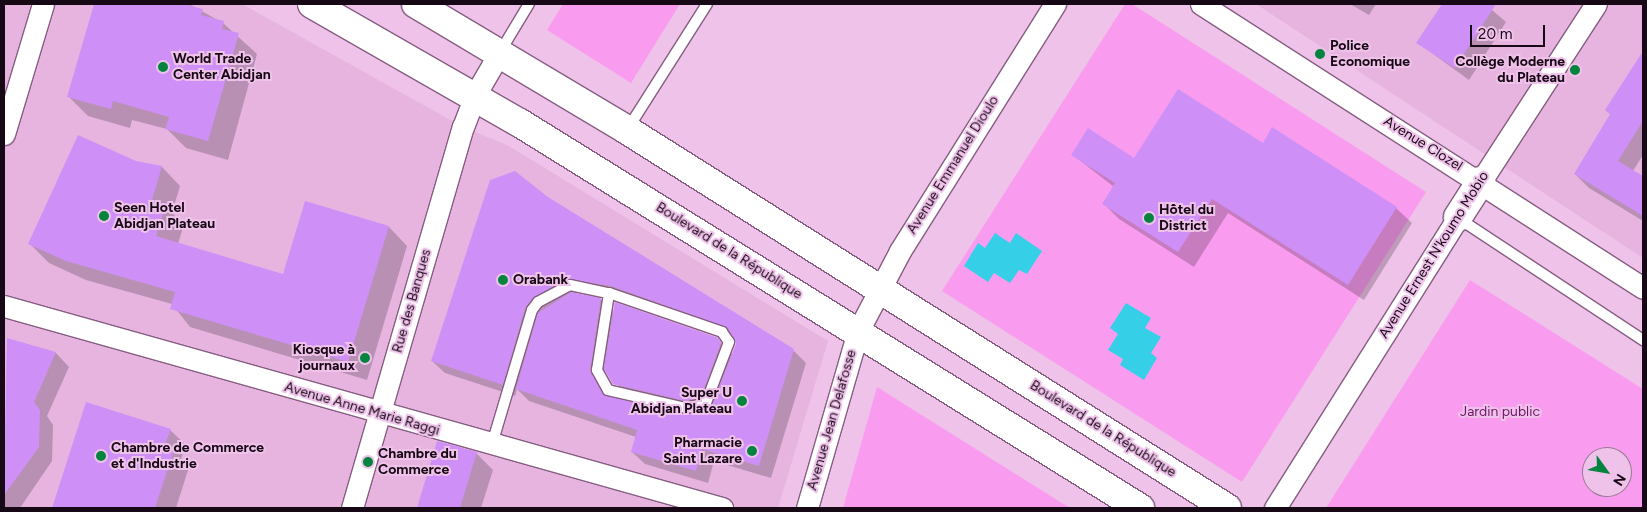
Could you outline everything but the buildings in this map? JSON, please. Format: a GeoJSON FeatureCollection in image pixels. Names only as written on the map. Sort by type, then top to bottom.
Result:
{"type":"FeatureCollection","features":[{"type":"Feature","properties":{"kind":"main road","name":"Boulevard de la République"},"geometry":{"type":"LineString","coordinates":[[312,4],[475,95],[858,331],[1140,508]]}},
{"type":"Feature","properties":{"kind":"main road","name":"Boulevard de la République"},"geometry":{"type":"LineString","coordinates":[[416,4],[500,52],[627,130],[1227,508]]}},
{"type":"Feature","properties":{"kind":"main road","name":"Avenue Ernest N'koumo Mobio"},"geometry":{"type":"LineString","coordinates":[[1458,218],[1480,180]]}},
{"type":"Feature","properties":{"kind":"street"},"geometry":{"type":"LineString","coordinates":[[4,134],[43,4]]}},
{"type":"Feature","properties":{"kind":"street","name":"Avenue Emmanuel Dioulo"},"geometry":{"type":"LineString","coordinates":[[858,331],[961,150],[1055,4]]}},
{"type":"Feature","properties":{"kind":"street","name":"Avenue Clozel"},"geometry":{"type":"LineString","coordinates":[[1201,4],[1480,180],[1643,288]]}},
{"type":"Feature","properties":{"kind":"street","name":"Avenue Ernest N'koumo Mobio"},"geometry":{"type":"LineString","coordinates":[[1480,180],[1596,4]]}},
{"type":"Feature","properties":{"kind":"street","name":"Rue des Banques"},"geometry":{"type":"LineString","coordinates":[[352,508],[475,95],[500,52]]}},
{"type":"Feature","properties":{"kind":"street","name":"Avenue Ernest N'koumo Mobio"},"geometry":{"type":"LineString","coordinates":[[1275,508],[1458,218]]}},
{"type":"Feature","properties":{"kind":"street","name":"Avenue Anne Marie Raggi"},"geometry":{"type":"LineString","coordinates":[[4,306],[380,414],[722,508]]}},
{"type":"Feature","properties":{"kind":"street","name":"Avenue Jean Delafosse"},"geometry":{"type":"LineString","coordinates":[[807,508],[858,331]]}},
{"type":"Feature","properties":{"kind":"lane"},"geometry":{"type":"LineString","coordinates":[[500,52],[529,4]]}},
{"type":"Feature","properties":{"kind":"lane"},"geometry":{"type":"LineString","coordinates":[[627,130],[707,4]]}},
{"type":"Feature","properties":{"kind":"lane"},"geometry":{"type":"LineString","coordinates":[[1458,218],[1643,340]]}},
{"type":"Feature","properties":{"kind":"lane"},"geometry":{"type":"LineString","coordinates":[[492,444],[538,302],[570,285],[609,293],[722,332],[729,342],[706,403],[686,408],[608,390],[597,370],[609,293]]}},
{"type":"Feature","properties":{"kind":"shaded area"},"geometry":{"type":"Polygon","coordinates":[[[4,4],[242,4],[463,127],[507,145],[828,341],[778,508],[4,508],[4,4]]]}},
{"type":"Feature","properties":{"kind":"shaded area"},"geometry":{"type":"Polygon","coordinates":[[[1256,4],[1643,4],[1643,258],[1256,4]]]}},
{"type":"Feature","properties":{"kind":"green space"},"geometry":{"type":"Polygon","coordinates":[[[563,4],[680,4],[631,83],[547,30],[563,4]]]}},
{"type":"Feature","properties":{"kind":"green space"},"geometry":{"type":"Polygon","coordinates":[[[1125,4],[1132,4],[1426,192],[1242,482],[942,291],[1125,4]]]}},
{"type":"Feature","properties":{"kind":"green space","name":"Jardin public"},"geometry":{"type":"Polygon","coordinates":[[[1470,280],[1643,389],[1643,508],[1326,508],[1470,280]]]}},
{"type":"Feature","properties":{"kind":"green space"},"geometry":{"type":"Polygon","coordinates":[[[877,387],[1070,508],[843,508],[877,387]]]}},
{"type":"Feature","properties":{"kind":"water"},"geometry":{"type":"Polygon","coordinates":[[[995,233],[1010,243],[1016,233],[1042,251],[1027,274],[1019,270],[1010,283],[994,273],[988,282],[964,266],[978,243],[985,248],[995,233]]]}},
{"type":"Feature","properties":{"kind":"water"},"geometry":{"type":"Polygon","coordinates":[[[1126,303],[1151,318],[1145,328],[1161,337],[1151,353],[1157,358],[1144,380],[1120,365],[1123,359],[1108,350],[1118,334],[1110,328],[1126,303]]]}},
{"type":"Feature","properties":{"kind":"place","name":"Police Economique"},"geometry":{"type":"Point","coordinates":[1320,54]}},
{"type":"Feature","properties":{"kind":"place","name":"World Trade Center Abidjan"},"geometry":{"type":"Point","coordinates":[163,67]}},
{"type":"Feature","properties":{"kind":"place","name":"Collège Moderne du Plateau"},"geometry":{"type":"Point","coordinates":[1575,70]}},
{"type":"Feature","properties":{"kind":"place","name":"Seen Hotel Abidjan Plateau"},"geometry":{"type":"Point","coordinates":[104,216]}},
{"type":"Feature","properties":{"kind":"place","name":"Hôtel du District"},"geometry":{"type":"Point","coordinates":[1149,218]}},
{"type":"Feature","properties":{"kind":"place","name":"Orabank"},"geometry":{"type":"Point","coordinates":[503,280]}},
{"type":"Feature","properties":{"kind":"place","name":"Kiosque à journaux"},"geometry":{"type":"Point","coordinates":[365,358]}},
{"type":"Feature","properties":{"kind":"place","name":"Super U Abidjan Plateau"},"geometry":{"type":"Point","coordinates":[742,401]}},
{"type":"Feature","properties":{"kind":"place","name":"Pharmacie Saint Lazare"},"geometry":{"type":"Point","coordinates":[752,451]}},
{"type":"Feature","properties":{"kind":"place","name":"Chambre de Commerce et d'Industrie"},"geometry":{"type":"Point","coordinates":[101,456]}},
{"type":"Feature","properties":{"kind":"place","name":"Chambre du Commerce"},"geometry":{"type":"Point","coordinates":[368,462]}}]}
